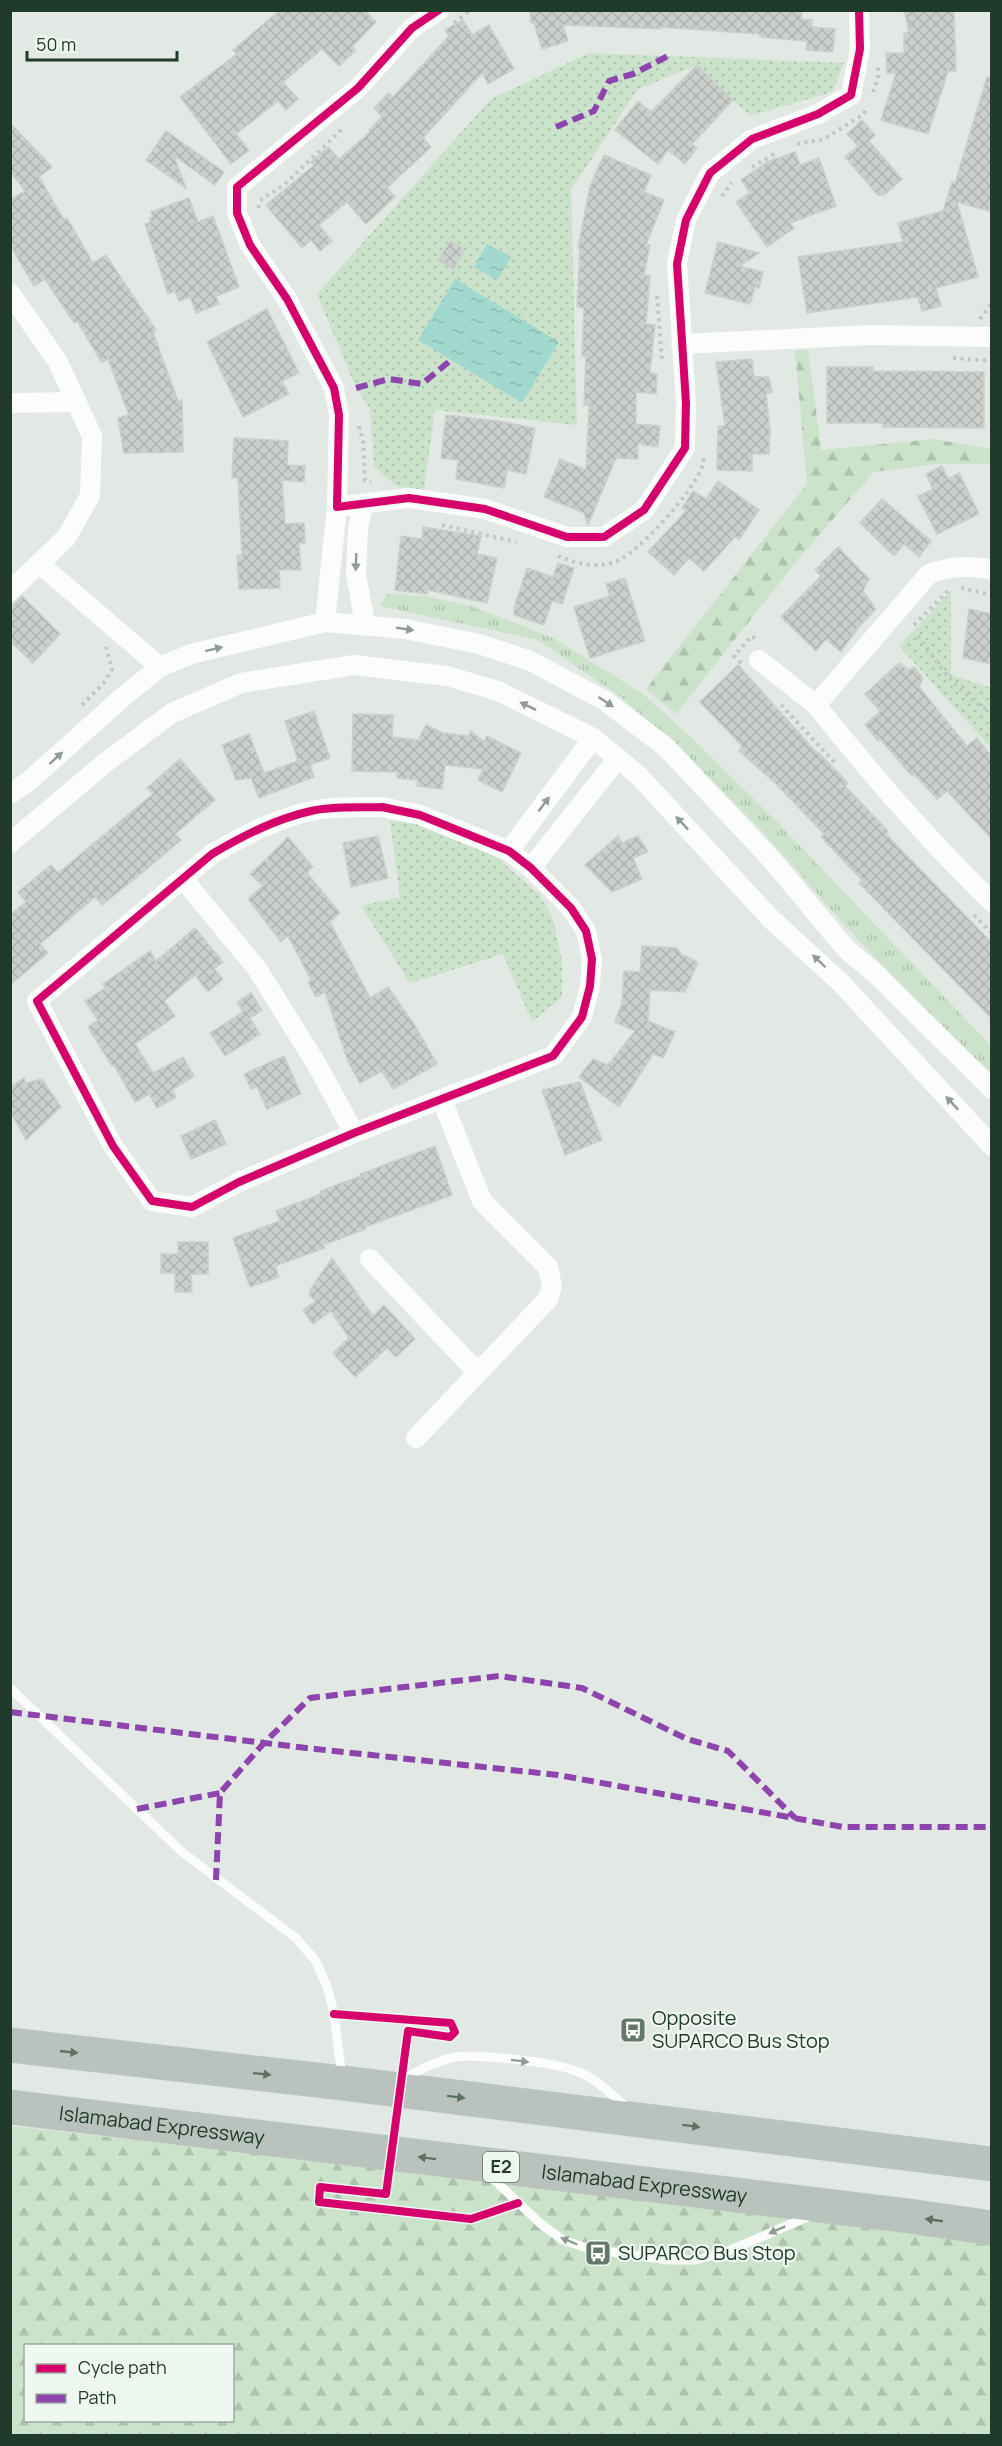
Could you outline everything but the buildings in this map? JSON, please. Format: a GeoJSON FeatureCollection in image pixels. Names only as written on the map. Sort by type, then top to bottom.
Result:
{"type":"FeatureCollection","features":[{"type":"Feature","properties":{"kind":"highway"},"geometry":{"type":"LineString","coordinates":[[10,2045],[385,2088],[992,2164]]}},
{"type":"Feature","properties":{"kind":"highway","name":"Islamabad Expressway"},"geometry":{"type":"LineString","coordinates":[[10,2107],[992,2228]]}},
{"type":"Feature","properties":{"kind":"street"},"geometry":{"type":"LineString","coordinates":[[325,622],[337,507],[339,415],[334,388],[286,299],[250,245],[237,213],[237,187],[358,88],[412,28],[439,10]]}},
{"type":"Feature","properties":{"kind":"street"},"geometry":{"type":"LineString","coordinates":[[337,507],[409,498],[485,509],[567,537],[604,537],[644,510],[685,448],[686,402],[676,264],[686,220],[710,173],[752,139],[818,114],[851,96],[860,49],[859,10]]}},
{"type":"Feature","properties":{"kind":"street"},"geometry":{"type":"LineString","coordinates":[[10,293],[58,362],[92,436],[90,496],[66,538],[10,591]]}},
{"type":"Feature","properties":{"kind":"street"},"geometry":{"type":"LineString","coordinates":[[681,344],[870,335],[992,337]]}},
{"type":"Feature","properties":{"kind":"street"},"geometry":{"type":"LineString","coordinates":[[10,403],[76,402]]}},
{"type":"Feature","properties":{"kind":"street"},"geometry":{"type":"LineString","coordinates":[[363,504],[358,529],[356,574],[365,624]]}},
{"type":"Feature","properties":{"kind":"street"},"geometry":{"type":"LineString","coordinates":[[41,564],[160,667]]}},
{"type":"Feature","properties":{"kind":"street"},"geometry":{"type":"LineString","coordinates":[[816,705],[929,574],[949,566],[992,570]]}},
{"type":"Feature","properties":{"kind":"street"},"geometry":{"type":"LineString","coordinates":[[10,795],[30,781],[124,696],[160,667],[191,654],[325,622],[405,628],[479,644],[528,660],[604,700],[667,748],[772,860],[838,940],[992,1089]]}},
{"type":"Feature","properties":{"kind":"street"},"geometry":{"type":"LineString","coordinates":[[753,655],[816,705],[886,792],[946,858],[992,902]]}},
{"type":"Feature","properties":{"kind":"street"},"geometry":{"type":"LineString","coordinates":[[10,843],[105,763],[172,714],[241,683],[354,665],[447,676],[498,692],[593,738],[638,775],[771,919],[840,982],[992,1146]]}},
{"type":"Feature","properties":{"kind":"street"},"geometry":{"type":"LineString","coordinates":[[509,851],[593,738]]}},
{"type":"Feature","properties":{"kind":"street"},"geometry":{"type":"LineString","coordinates":[[531,868],[618,758]]}},
{"type":"Feature","properties":{"kind":"street"},"geometry":{"type":"LineString","coordinates":[[382,807],[420,815],[509,851],[531,868],[571,908],[586,931],[592,959],[590,986],[582,1017],[553,1056],[354,1133],[239,1182],[192,1207],[152,1201],[113,1146],[37,1001],[212,854],[271,823],[313,810],[382,807]]}},
{"type":"Feature","properties":{"kind":"street"},"geometry":{"type":"LineString","coordinates":[[183,879],[258,970],[317,1065],[354,1133]]}},
{"type":"Feature","properties":{"kind":"street"},"geometry":{"type":"LineString","coordinates":[[840,982],[860,960]]}},
{"type":"Feature","properties":{"kind":"street"},"geometry":{"type":"LineString","coordinates":[[416,1438],[548,1299],[552,1286],[548,1267],[482,1201],[442,1100]]}},
{"type":"Feature","properties":{"kind":"street"},"geometry":{"type":"LineString","coordinates":[[370,1259],[478,1373]]}},
{"type":"Feature","properties":{"kind":"lane"},"geometry":{"type":"LineString","coordinates":[[10,1688],[182,1852],[296,1938],[315,1960],[327,1986],[334,2014],[343,2083]]}},
{"type":"Feature","properties":{"kind":"lane"},"geometry":{"type":"LineString","coordinates":[[385,2088],[436,2063],[455,2057],[476,2056],[556,2066],[576,2071],[593,2080],[644,2120]]}},
{"type":"Feature","properties":{"kind":"lane"},"geometry":{"type":"LineString","coordinates":[[477,2164],[541,2224],[564,2240],[590,2249],[669,2260],[696,2260],[726,2252],[830,2207]]}},
{"type":"Feature","properties":{"kind":"path"},"geometry":{"type":"LineString","coordinates":[[445,30],[470,10]]}},
{"type":"Feature","properties":{"kind":"path"},"geometry":{"type":"LineString","coordinates":[[787,146],[824,139],[864,114],[878,79],[878,58]]}},
{"type":"Feature","properties":{"kind":"path"},"geometry":{"type":"LineString","coordinates":[[255,213],[262,199],[284,185],[341,129]]}},
{"type":"Feature","properties":{"kind":"path"},"geometry":{"type":"LineString","coordinates":[[745,172],[778,151]]}},
{"type":"Feature","properties":{"kind":"path"},"geometry":{"type":"LineString","coordinates":[[721,199],[730,184],[738,178]]}},
{"type":"Feature","properties":{"kind":"path"},"geometry":{"type":"LineString","coordinates":[[657,290],[663,372]]}},
{"type":"Feature","properties":{"kind":"path"},"geometry":{"type":"LineString","coordinates":[[976,324],[992,303]]}},
{"type":"Feature","properties":{"kind":"path"},"geometry":{"type":"LineString","coordinates":[[357,418],[363,441],[365,480],[380,485]]}},
{"type":"Feature","properties":{"kind":"path"},"geometry":{"type":"LineString","coordinates":[[913,626],[944,592],[955,586],[992,595]]}},
{"type":"Feature","properties":{"kind":"path"},"geometry":{"type":"LineString","coordinates":[[79,707],[103,684],[112,669],[103,636]]}},
{"type":"Feature","properties":{"kind":"path"},"geometry":{"type":"LineString","coordinates":[[918,636],[945,673],[981,708],[992,712]]}},
{"type":"Feature","properties":{"kind":"path"},"geometry":{"type":"LineString","coordinates":[[780,704],[842,771]]}},
{"type":"Feature","properties":{"kind":"path"},"geometry":{"type":"LineString","coordinates":[[968,908],[992,933]]}},
{"type":"Feature","properties":{"kind":"green space"},"geometry":{"type":"Polygon","coordinates":[[[589,53],[844,63],[832,92],[750,116],[697,65],[638,89],[571,190],[577,425],[435,410],[424,490],[396,486],[374,466],[370,409],[356,388],[317,294],[491,99],[589,53]]]}},
{"type":"Feature","properties":{"kind":"green space"},"geometry":{"type":"Polygon","coordinates":[[[808,350],[821,450],[934,439],[991,449],[991,464],[936,464],[874,472],[799,558],[676,714],[646,689],[807,484],[795,351],[808,350]]]}},
{"type":"Feature","properties":{"kind":"green space"},"geometry":{"type":"Polygon","coordinates":[[[951,591],[951,675],[991,688],[991,748],[899,646],[951,591]]]}},
{"type":"Feature","properties":{"kind":"green space"},"geometry":{"type":"Polygon","coordinates":[[[387,594],[426,596],[471,606],[553,638],[643,694],[692,738],[777,822],[991,1046],[991,1071],[963,1050],[851,932],[762,831],[678,747],[622,698],[538,640],[380,606],[387,594]]]}},
{"type":"Feature","properties":{"kind":"green space"},"geometry":{"type":"Polygon","coordinates":[[[390,821],[415,822],[489,851],[540,895],[553,919],[562,962],[562,997],[532,1022],[503,954],[410,983],[361,906],[400,897],[390,821]]]}},
{"type":"Feature","properties":{"kind":"green space"},"geometry":{"type":"Polygon","coordinates":[[[10,2126],[991,2236],[991,2435],[11,2435],[10,2126]]]}},
{"type":"Feature","properties":{"kind":"water"},"geometry":{"type":"Polygon","coordinates":[[[487,244],[511,257],[497,280],[474,267],[487,244]]]}},
{"type":"Feature","properties":{"kind":"water"},"geometry":{"type":"Polygon","coordinates":[[[455,279],[559,342],[522,403],[418,340],[455,279]]]}},
{"type":"Feature","properties":{"kind":"marked path"},"geometry":{"type":"LineString","coordinates":[[556,127],[594,111],[609,81],[633,74],[668,56]]}},
{"type":"Feature","properties":{"kind":"marked path"},"geometry":{"type":"LineString","coordinates":[[356,388],[389,379],[422,384],[451,360]]}},
{"type":"Feature","properties":{"kind":"marked path"},"geometry":{"type":"LineString","coordinates":[[216,1880],[220,1793],[264,1743],[310,1698],[499,1676],[582,1688],[687,1739],[728,1751],[795,1818]]}},
{"type":"Feature","properties":{"kind":"marked path"},"geometry":{"type":"LineString","coordinates":[[10,1712],[306,1748],[558,1775],[843,1827],[992,1827]]}},
{"type":"Feature","properties":{"kind":"marked path"},"geometry":{"type":"LineString","coordinates":[[137,1809],[220,1793]]}},
{"type":"Feature","properties":{"kind":"cycle path"},"geometry":{"type":"LineString","coordinates":[[439,10],[412,28],[358,88],[237,187],[237,213],[250,245],[287,299],[334,388],[339,415],[337,507],[409,498],[485,509],[567,537],[604,537],[644,510],[685,448],[686,403],[677,264],[686,220],[710,173],[752,139],[818,114],[851,95],[860,49],[859,10]]}},
{"type":"Feature","properties":{"kind":"cycle path"},"geometry":{"type":"LineString","coordinates":[[382,807],[420,815],[509,851],[531,868],[571,908],[586,931],[592,959],[590,986],[582,1017],[553,1056],[354,1133],[239,1182],[192,1207],[152,1201],[113,1146],[37,1001],[212,854],[224,847],[272,823],[298,814],[319,809],[382,807]]}},
{"type":"Feature","properties":{"kind":"cycle path"},"geometry":{"type":"LineString","coordinates":[[334,2014],[451,2023],[455,2032],[450,2037],[408,2031],[386,2194],[320,2187],[319,2202],[471,2219],[518,2203]]}},
{"type":"Feature","properties":{"kind":"place","name":"Opposite SUPARCO Bus Stop"},"geometry":{"type":"Point","coordinates":[633,2030]}},
{"type":"Feature","properties":{"kind":"place","name":"SUPARCO Bus Stop"},"geometry":{"type":"Point","coordinates":[598,2253]}}]}
